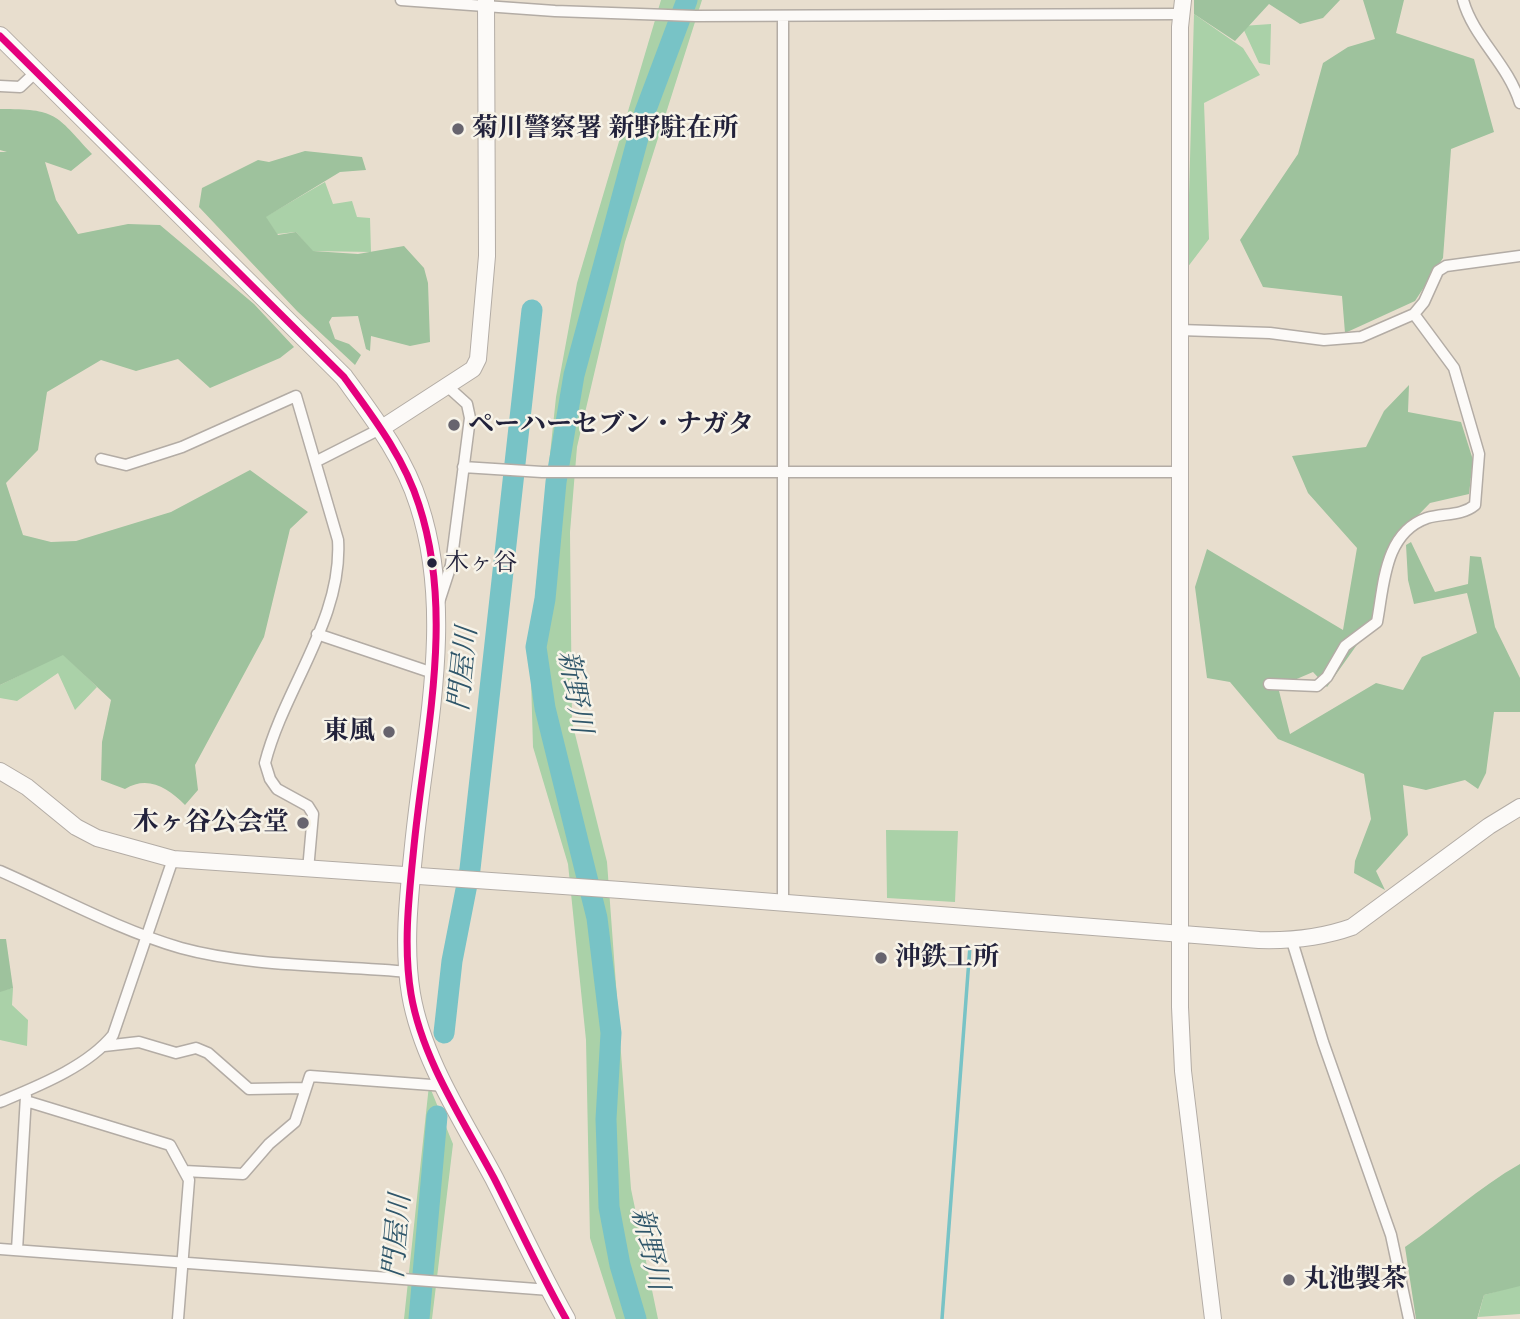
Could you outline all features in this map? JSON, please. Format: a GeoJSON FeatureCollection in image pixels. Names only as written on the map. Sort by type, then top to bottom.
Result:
{"type":"FeatureCollection","features":[{"type":"Feature","properties":{"kind":"main road"},"geometry":{"type":"LineString","coordinates":[[0,36],[344,377],[382,428],[406,472],[419,505],[431,552],[437,609],[407,941],[417,1022],[446,1086],[566,1319]]}},
{"type":"Feature","properties":{"kind":"street"},"geometry":{"type":"LineString","coordinates":[[401,0],[589,6],[696,16],[1182,7],[1179,935],[1183,1072],[1213,1319]]}},
{"type":"Feature","properties":{"kind":"street"},"geometry":{"type":"LineString","coordinates":[[1464,0],[1477,27],[1514,83],[1520,103]]}},
{"type":"Feature","properties":{"kind":"street"},"geometry":{"type":"LineString","coordinates":[[317,461],[382,428],[473,369],[478,359],[486,256],[486,2]]}},
{"type":"Feature","properties":{"kind":"street"},"geometry":{"type":"LineString","coordinates":[[783,16],[783,902]]}},
{"type":"Feature","properties":{"kind":"street"},"geometry":{"type":"LineString","coordinates":[[0,86],[20,87],[37,71]]}},
{"type":"Feature","properties":{"kind":"street"},"geometry":{"type":"LineString","coordinates":[[1180,330],[1270,333],[1324,340],[1361,337],[1414,314],[1424,302],[1438,271],[1446,266],[1520,256]]}},
{"type":"Feature","properties":{"kind":"street"},"geometry":{"type":"LineString","coordinates":[[1269,684],[1317,685],[1326,677],[1345,646],[1377,622],[1385,569],[1407,530],[1426,518],[1469,510],[1475,505],[1479,454],[1454,368],[1414,314]]}},
{"type":"Feature","properties":{"kind":"street"},"geometry":{"type":"LineString","coordinates":[[437,609],[451,565],[470,418],[467,404],[447,386]]}},
{"type":"Feature","properties":{"kind":"street"},"geometry":{"type":"LineString","coordinates":[[101,459],[126,465],[182,447],[296,396],[317,461],[338,540],[340,561],[317,634],[265,763],[270,779],[277,789],[308,806],[313,814],[309,870]]}},
{"type":"Feature","properties":{"kind":"street"},"geometry":{"type":"LineString","coordinates":[[463,467],[542,472],[1179,472]]}},
{"type":"Feature","properties":{"kind":"street"},"geometry":{"type":"LineString","coordinates":[[317,634],[433,673]]}},
{"type":"Feature","properties":{"kind":"street"},"geometry":{"type":"LineString","coordinates":[[0,771],[27,787],[76,827],[97,838],[173,859],[783,902],[1179,935],[1292,941],[1330,935],[1352,927],[1489,826],[1520,807]]}},
{"type":"Feature","properties":{"kind":"street"},"geometry":{"type":"LineString","coordinates":[[0,1102],[26,1096],[104,1046],[113,1035],[173,859]]}},
{"type":"Feature","properties":{"kind":"street"},"geometry":{"type":"LineString","coordinates":[[0,871],[146,937],[226,957],[409,972]]}},
{"type":"Feature","properties":{"kind":"street"},"geometry":{"type":"LineString","coordinates":[[1292,941],[1391,1235],[1409,1319]]}},
{"type":"Feature","properties":{"kind":"street"},"geometry":{"type":"LineString","coordinates":[[104,1046],[139,1042],[176,1053],[196,1048],[208,1053],[249,1089],[304,1088]]}},
{"type":"Feature","properties":{"kind":"street"},"geometry":{"type":"LineString","coordinates":[[184,1171],[243,1174],[269,1144],[295,1122],[310,1076],[446,1086]]}},
{"type":"Feature","properties":{"kind":"street"},"geometry":{"type":"LineString","coordinates":[[26,1096],[170,1145],[189,1180],[178,1319]]}},
{"type":"Feature","properties":{"kind":"street"},"geometry":{"type":"LineString","coordinates":[[17,1251],[26,1096]]}},
{"type":"Feature","properties":{"kind":"street"},"geometry":{"type":"LineString","coordinates":[[0,1249],[550,1290]]}},
{"type":"Feature","properties":{"kind":"green space"},"geometry":{"type":"Polygon","coordinates":[[[661,0],[702,0],[625,242],[577,447],[570,532],[572,722],[607,862],[631,1189],[658,1319],[616,1319],[590,1238],[586,1040],[568,864],[533,747],[530,645],[556,397],[577,283],[661,0]]]}},
{"type":"Feature","properties":{"kind":"green space"},"geometry":{"type":"Polygon","coordinates":[[[1194,0],[1340,0],[1323,18],[1300,24],[1269,4],[1235,41],[1194,14],[1194,0]]]}},
{"type":"Feature","properties":{"kind":"green space"},"geometry":{"type":"Polygon","coordinates":[[[1363,0],[1404,0],[1396,33],[1474,59],[1494,132],[1451,149],[1443,258],[1415,301],[1345,333],[1342,296],[1263,287],[1240,240],[1298,154],[1323,63],[1348,47],[1375,39],[1363,0]]]}},
{"type":"Feature","properties":{"kind":"green space"},"geometry":{"type":"Polygon","coordinates":[[[1194,14],[1243,48],[1260,75],[1204,103],[1209,239],[1187,268],[1194,14]]]}},
{"type":"Feature","properties":{"kind":"green space"},"geometry":{"type":"Polygon","coordinates":[[[1271,24],[1270,65],[1259,63],[1242,26],[1271,24]]]}},
{"type":"Feature","properties":{"kind":"green space"},"geometry":{"type":"Polygon","coordinates":[[[0,109],[33,110],[54,116],[92,154],[71,171],[45,162],[56,200],[78,234],[128,224],[160,225],[254,304],[294,347],[280,358],[210,388],[178,359],[136,371],[101,360],[47,392],[38,450],[6,483],[23,535],[51,542],[76,541],[171,512],[250,470],[308,512],[290,529],[264,637],[195,765],[198,790],[185,805],[172,793],[157,785],[142,783],[125,789],[101,780],[102,742],[111,700],[63,655],[0,685],[0,152],[7,152],[0,150],[0,109]]]}},
{"type":"Feature","properties":{"kind":"green space"},"geometry":{"type":"Polygon","coordinates":[[[305,151],[362,157],[366,170],[340,172],[266,217],[278,235],[296,232],[313,251],[358,254],[404,246],[424,268],[428,283],[430,342],[410,346],[371,336],[370,351],[366,349],[358,316],[332,317],[329,322],[335,339],[349,344],[361,355],[355,365],[297,311],[199,207],[202,188],[258,160],[269,162],[305,151]]]}},
{"type":"Feature","properties":{"kind":"green space"},"geometry":{"type":"Polygon","coordinates":[[[325,182],[333,204],[352,201],[357,217],[370,218],[371,252],[312,251],[296,232],[277,234],[265,217],[325,182]]]}},
{"type":"Feature","properties":{"kind":"green space"},"geometry":{"type":"Polygon","coordinates":[[[1409,385],[1408,412],[1461,422],[1473,460],[1469,494],[1430,503],[1402,532],[1390,553],[1383,608],[1327,687],[1313,672],[1278,687],[1290,734],[1376,683],[1403,690],[1422,657],[1477,633],[1467,593],[1414,604],[1408,580],[1406,545],[1411,542],[1435,592],[1468,584],[1470,556],[1481,557],[1495,627],[1520,678],[1520,712],[1494,712],[1486,773],[1478,789],[1465,780],[1426,790],[1403,785],[1408,835],[1376,871],[1385,890],[1354,873],[1355,861],[1371,819],[1364,774],[1278,739],[1230,682],[1207,678],[1195,587],[1207,549],[1343,630],[1357,548],[1308,493],[1292,456],[1366,447],[1384,411],[1409,385]]]}},
{"type":"Feature","properties":{"kind":"green space"},"geometry":{"type":"Polygon","coordinates":[[[63,654],[97,687],[75,710],[58,673],[17,701],[0,698],[0,685],[63,654]]]}},
{"type":"Feature","properties":{"kind":"green space"},"geometry":{"type":"Polygon","coordinates":[[[886,830],[958,831],[955,902],[887,898],[886,830]]]}},
{"type":"Feature","properties":{"kind":"green space"},"geometry":{"type":"Polygon","coordinates":[[[0,939],[6,939],[13,988],[0,992],[0,939]]]}},
{"type":"Feature","properties":{"kind":"green space"},"geometry":{"type":"Polygon","coordinates":[[[13,988],[12,1005],[28,1020],[27,1046],[0,1040],[0,991],[13,988]]]}},
{"type":"Feature","properties":{"kind":"green space"},"geometry":{"type":"Polygon","coordinates":[[[429,1085],[453,1144],[432,1319],[404,1319],[429,1085]]]}},
{"type":"Feature","properties":{"kind":"green space"},"geometry":{"type":"Polygon","coordinates":[[[1520,1164],[1520,1286],[1484,1295],[1477,1319],[1416,1319],[1405,1247],[1490,1183],[1520,1164]]]}},
{"type":"Feature","properties":{"kind":"green space"},"geometry":{"type":"Polygon","coordinates":[[[1520,1286],[1520,1314],[1478,1317],[1484,1295],[1520,1286]]]}},
{"type":"Feature","properties":{"kind":"waterway","name":"新野川"},"geometry":{"type":"LineString","coordinates":[[636,1319],[620,1265],[609,1207],[606,1119],[611,1033],[597,918],[545,708],[536,647],[545,599],[556,482],[574,375],[645,112],[687,0]]}},
{"type":"Feature","properties":{"kind":"waterway","name":"門屋川"},"geometry":{"type":"LineString","coordinates":[[444,1033],[452,961],[470,869],[532,310]]}},
{"type":"Feature","properties":{"kind":"waterway"},"geometry":{"type":"LineString","coordinates":[[942,1319],[970,946]]}},
{"type":"Feature","properties":{"kind":"waterway","name":"門屋川"},"geometry":{"type":"LineString","coordinates":[[419,1319],[437,1116]]}},
{"type":"Feature","properties":{"kind":"transit line"},"geometry":{"type":"LineString","coordinates":[[0,36],[344,377],[387,438],[413,487],[430,547],[436,632],[430,718],[409,902],[407,958],[411,994],[416,1018],[434,1065],[566,1319]]}},
{"type":"Feature","properties":{"kind":"place","name":"菊川警察署 新野駐在所"},"geometry":{"type":"Point","coordinates":[458,129]}},
{"type":"Feature","properties":{"kind":"place","name":"ペーハーセブン・ナガタ"},"geometry":{"type":"Point","coordinates":[454,425]}},
{"type":"Feature","properties":{"kind":"place","name":"木ヶ谷"},"geometry":{"type":"Point","coordinates":[432,563]}},
{"type":"Feature","properties":{"kind":"place","name":"東風"},"geometry":{"type":"Point","coordinates":[389,732]}},
{"type":"Feature","properties":{"kind":"place","name":"木ヶ谷公会堂"},"geometry":{"type":"Point","coordinates":[303,823]}},
{"type":"Feature","properties":{"kind":"place","name":"沖鉄工所"},"geometry":{"type":"Point","coordinates":[881,958]}},
{"type":"Feature","properties":{"kind":"place","name":"丸池製茶"},"geometry":{"type":"Point","coordinates":[1289,1280]}}]}
